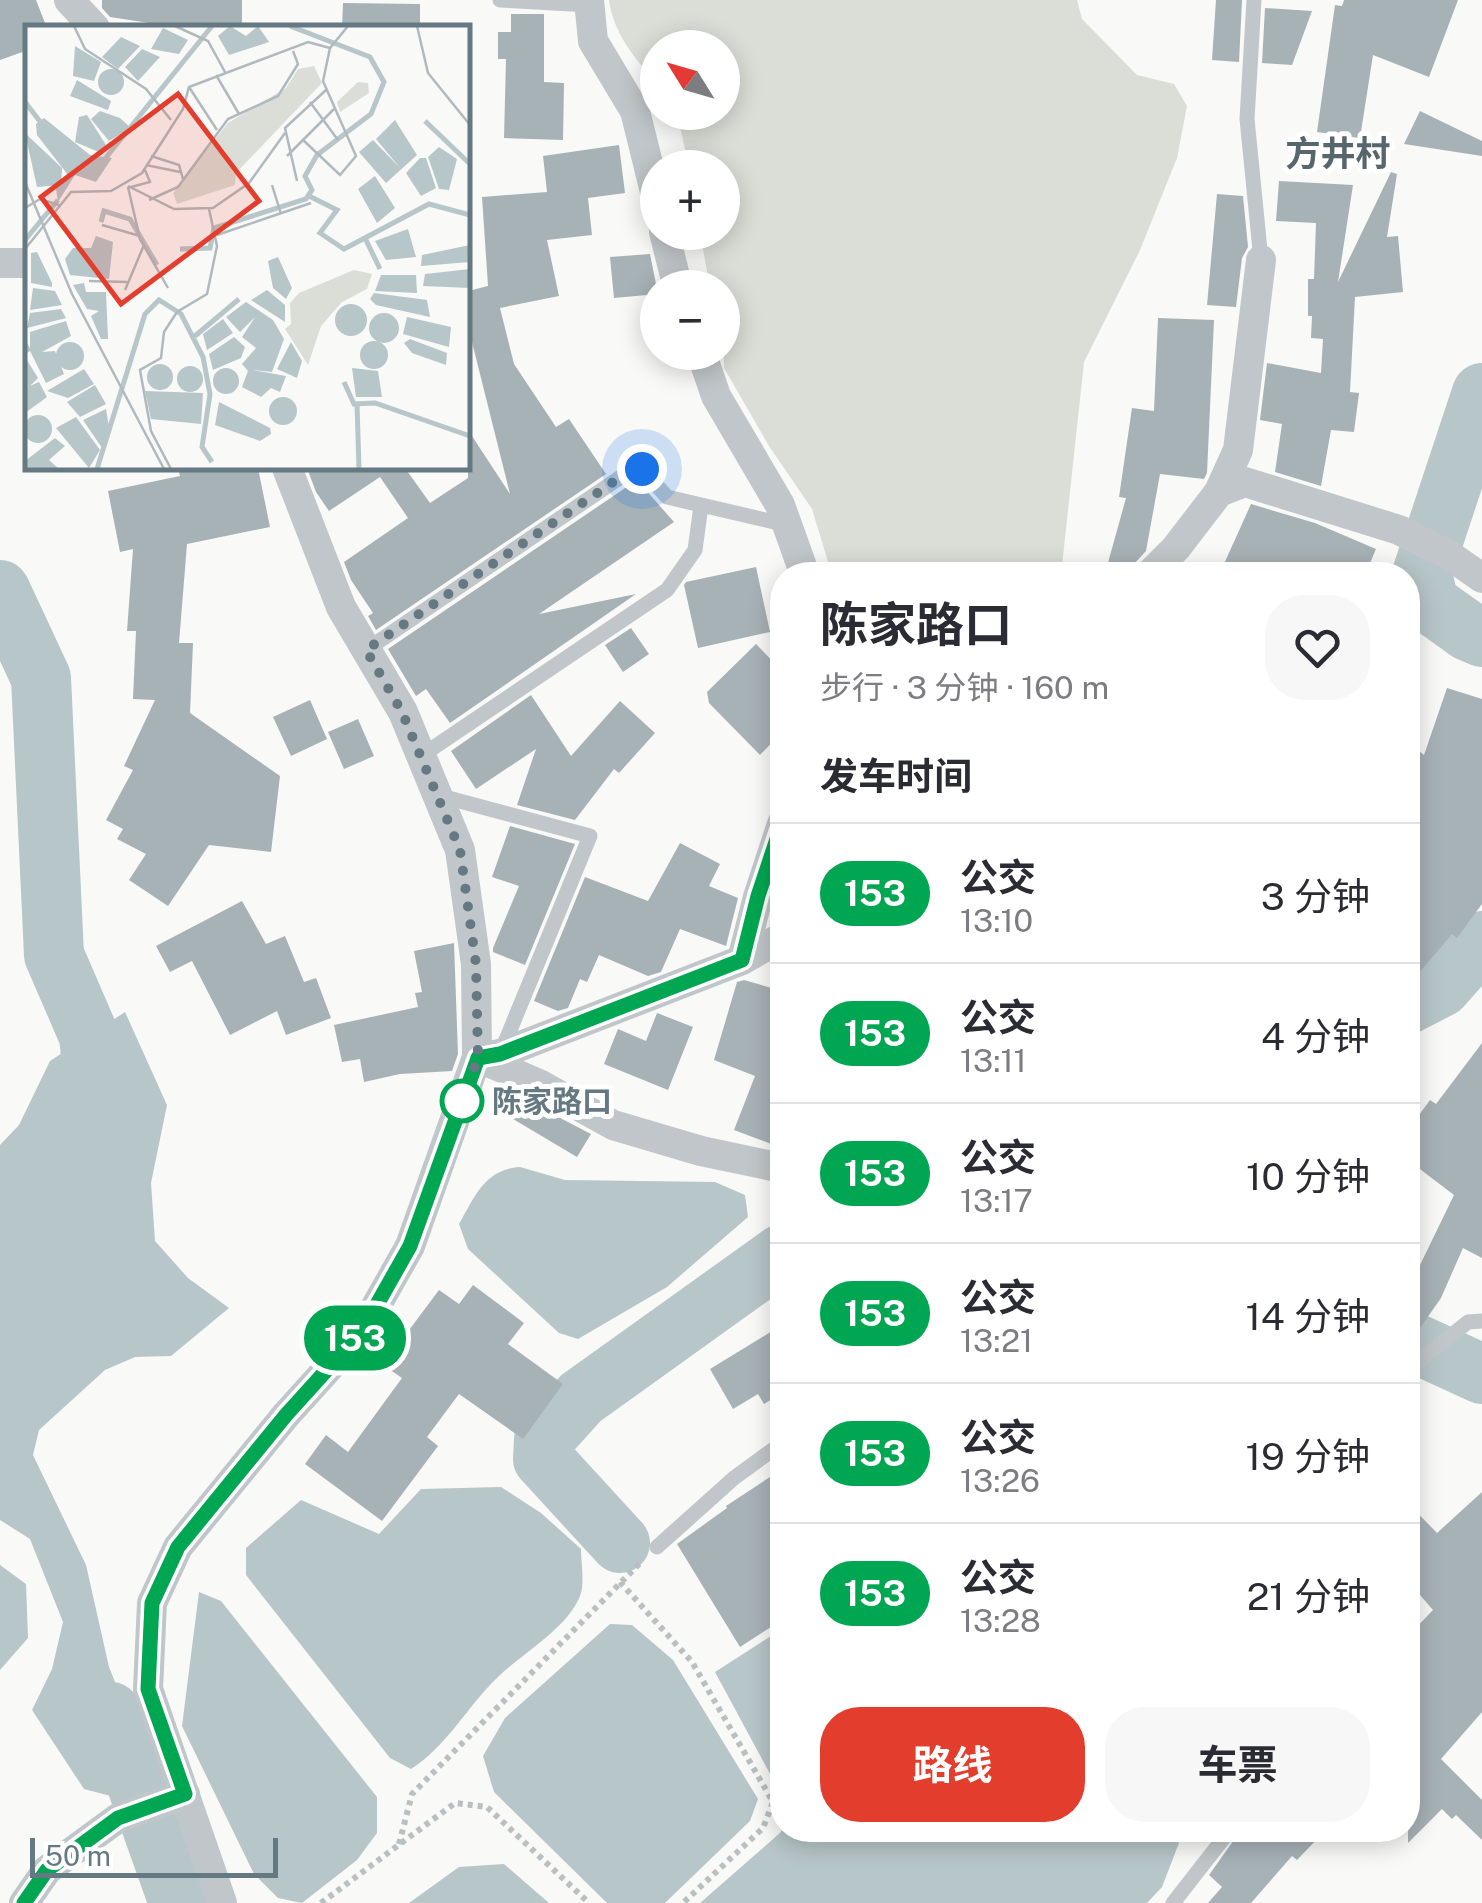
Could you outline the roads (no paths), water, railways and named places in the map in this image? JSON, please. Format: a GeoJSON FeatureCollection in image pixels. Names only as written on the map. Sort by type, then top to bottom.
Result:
{"type":"FeatureCollection","features":[{"type":"Feature","properties":{"kind":"street"},"geometry":{"type":"LineString","coordinates":[[69,0],[92,25]]}},
{"type":"Feature","properties":{"kind":"street"},"geometry":{"type":"LineString","coordinates":[[589,2],[593,41],[635,111],[645,150]]}},
{"type":"Feature","properties":{"kind":"street"},"geometry":{"type":"LineString","coordinates":[[1162,562],[1219,492],[1238,450],[1261,260]]}},
{"type":"Feature","properties":{"kind":"street"},"geometry":{"type":"LineString","coordinates":[[0,264],[25,263]]}},
{"type":"Feature","properties":{"kind":"street"},"geometry":{"type":"LineString","coordinates":[[707,370],[716,396],[780,505],[801,562]]}},
{"type":"Feature","properties":{"kind":"street"},"geometry":{"type":"LineString","coordinates":[[222,1903],[171,1799],[148,1689],[152,1603],[178,1547],[286,1415],[362,1331],[410,1246],[489,1056],[460,850],[402,712],[341,607],[288,470]]}},
{"type":"Feature","properties":{"kind":"street"},"geometry":{"type":"LineString","coordinates":[[1219,492],[1244,482],[1399,530],[1482,578]]}},
{"type":"Feature","properties":{"kind":"street"},"geometry":{"type":"LineString","coordinates":[[742,960],[770,860]]}},
{"type":"Feature","properties":{"kind":"street"},"geometry":{"type":"LineString","coordinates":[[489,1056],[742,960],[770,943]]}},
{"type":"Feature","properties":{"kind":"street"},"geometry":{"type":"LineString","coordinates":[[489,1056],[613,1126],[770,1165]]}},
{"type":"Feature","properties":{"kind":"street"},"geometry":{"type":"LineString","coordinates":[[24,1903],[47,1870],[118,1818],[171,1799]]}},
{"type":"Feature","properties":{"kind":"lane"},"geometry":{"type":"LineString","coordinates":[[500,0],[589,2]]}},
{"type":"Feature","properties":{"kind":"lane"},"geometry":{"type":"LineString","coordinates":[[1254,0],[1247,119],[1261,260]]}},
{"type":"Feature","properties":{"kind":"lane"},"geometry":{"type":"LineString","coordinates":[[366,650],[634,468],[642,469],[667,497],[788,525]]}},
{"type":"Feature","properties":{"kind":"lane"},"geometry":{"type":"LineString","coordinates":[[421,756],[667,590],[695,550],[701,506]]}},
{"type":"Feature","properties":{"kind":"lane"},"geometry":{"type":"LineString","coordinates":[[437,795],[590,836],[489,1056]]}},
{"type":"Feature","properties":{"kind":"lane"},"geometry":{"type":"LineString","coordinates":[[1420,1360],[1468,1322],[1482,1321]]}},
{"type":"Feature","properties":{"kind":"lane"},"geometry":{"type":"LineString","coordinates":[[657,1547],[734,1478],[770,1452]]}},
{"type":"Feature","properties":{"kind":"lane"},"geometry":{"type":"LineString","coordinates":[[1173,1903],[1221,1842]]}},
{"type":"Feature","properties":{"kind":"waterway"},"geometry":{"type":"LineString","coordinates":[[1482,393],[1422,574],[1429,603],[1482,637]]}},
{"type":"Feature","properties":{"kind":"waterway"},"geometry":{"type":"LineString","coordinates":[[0,590],[41,678],[54,955],[89,1036],[95,1095],[91,1117]]}},
{"type":"Feature","properties":{"kind":"waterway"},"geometry":{"type":"LineString","coordinates":[[1420,998],[1441,987],[1482,941]]}},
{"type":"Feature","properties":{"kind":"waterway"},"geometry":{"type":"LineString","coordinates":[[620,1543],[543,1459],[544,1439],[581,1398],[770,1263]]}},
{"type":"Feature","properties":{"kind":"waterway"},"geometry":{"type":"LineString","coordinates":[[1420,1346],[1482,1374]]}},
{"type":"Feature","properties":{"kind":"waterway"},"geometry":{"type":"LineString","coordinates":[[111,1712],[179,1903]]}},
{"type":"Feature","properties":{"kind":"place","name":"陈家路口"},"geometry":{"type":"Point","coordinates":[462,1101]}},
{"type":"Feature","properties":{"kind":"district","name":"方井村"},"geometry":{"type":"Point","coordinates":[1338,153]}}]}
